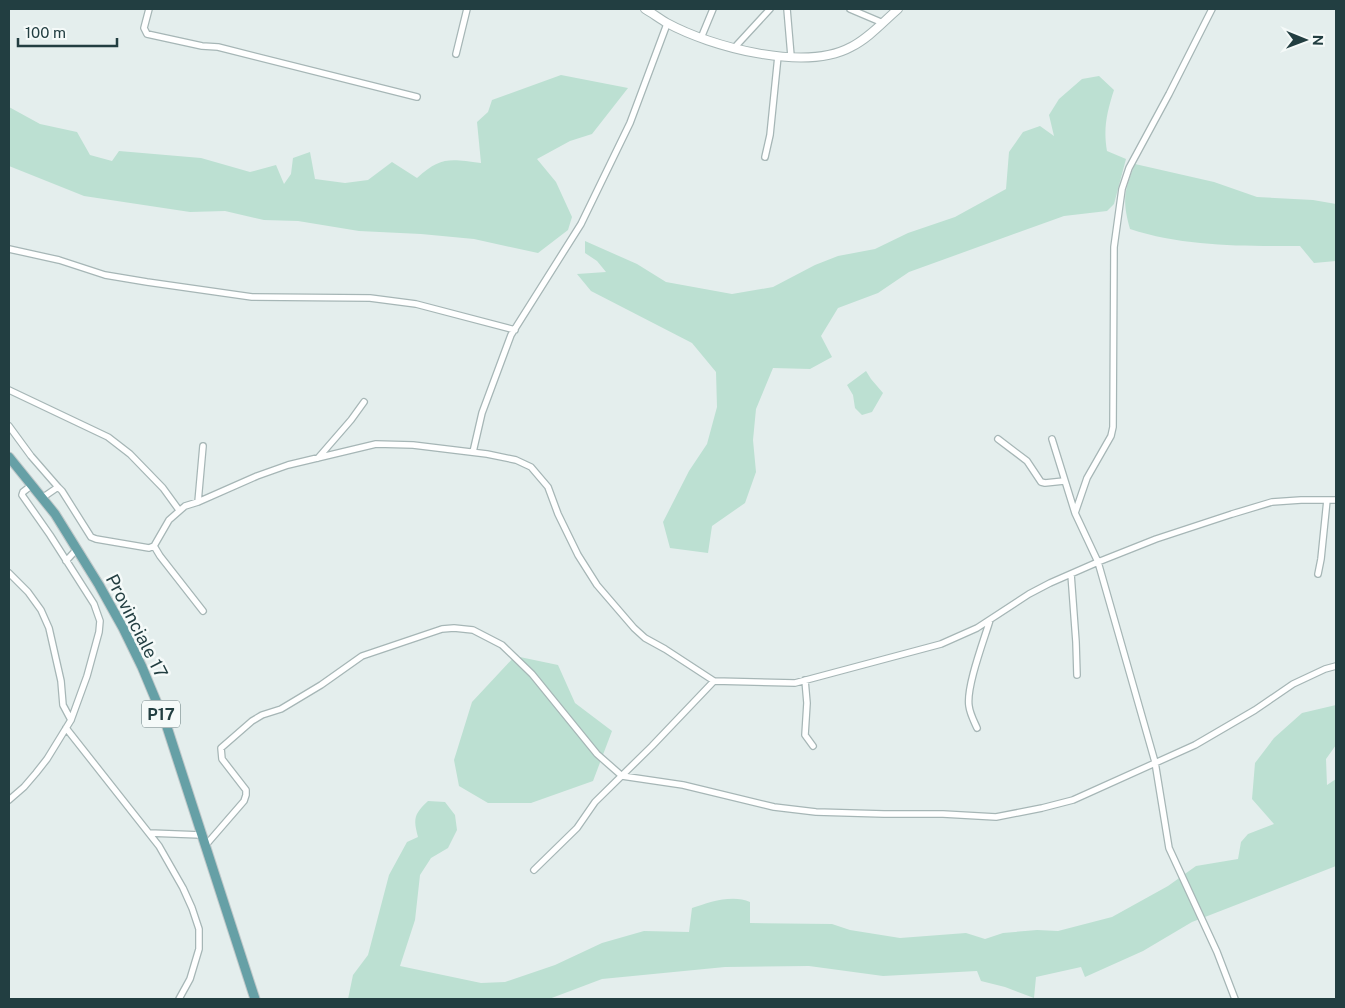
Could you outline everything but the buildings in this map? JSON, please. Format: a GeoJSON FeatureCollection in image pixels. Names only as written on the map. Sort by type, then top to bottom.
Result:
{"type":"FeatureCollection","features":[{"type":"Feature","properties":{"kind":"main road","name":"Provinciale 17"},"geometry":{"type":"LineString","coordinates":[[10,459],[55,514],[123,628],[142,667],[167,727],[255,999]]}},
{"type":"Feature","properties":{"kind":"street"},"geometry":{"type":"LineString","coordinates":[[149,9],[144,28],[147,34],[202,46],[218,47],[417,97]]}},
{"type":"Feature","properties":{"kind":"street"},"geometry":{"type":"LineString","coordinates":[[456,54],[467,9]]}},
{"type":"Feature","properties":{"kind":"street"},"geometry":{"type":"LineString","coordinates":[[645,9],[667,24],[701,38],[778,56],[807,58],[826,56],[850,48],[868,36],[898,9]]}},
{"type":"Feature","properties":{"kind":"street"},"geometry":{"type":"LineString","coordinates":[[701,38],[713,9]]}},
{"type":"Feature","properties":{"kind":"street"},"geometry":{"type":"LineString","coordinates":[[735,47],[770,9]]}},
{"type":"Feature","properties":{"kind":"street"},"geometry":{"type":"LineString","coordinates":[[787,9],[790,56]]}},
{"type":"Feature","properties":{"kind":"street"},"geometry":{"type":"LineString","coordinates":[[850,9],[883,23]]}},
{"type":"Feature","properties":{"kind":"street"},"geometry":{"type":"LineString","coordinates":[[1075,513],[1087,478],[1112,436],[1114,247],[1122,190],[1129,168],[1162,109],[1212,9]]}},
{"type":"Feature","properties":{"kind":"street"},"geometry":{"type":"LineString","coordinates":[[473,452],[482,413],[498,367],[515,330],[584,218],[630,123],[667,24]]}},
{"type":"Feature","properties":{"kind":"street"},"geometry":{"type":"LineString","coordinates":[[765,157],[770,134],[778,56]]}},
{"type":"Feature","properties":{"kind":"street"},"geometry":{"type":"LineString","coordinates":[[9,249],[59,260],[105,275],[148,282],[252,297],[370,298],[416,304],[515,330]]}},
{"type":"Feature","properties":{"kind":"street"},"geometry":{"type":"LineString","coordinates":[[9,390],[108,437],[130,454],[163,488],[179,510]]}},
{"type":"Feature","properties":{"kind":"street"},"geometry":{"type":"LineString","coordinates":[[318,459],[364,402]]}},
{"type":"Feature","properties":{"kind":"street"},"geometry":{"type":"LineString","coordinates":[[9,426],[31,456],[62,492],[91,537],[142,548],[154,546]]}},
{"type":"Feature","properties":{"kind":"street"},"geometry":{"type":"LineString","coordinates":[[998,439],[1027,460],[1042,482],[1064,481]]}},
{"type":"Feature","properties":{"kind":"street"},"geometry":{"type":"LineString","coordinates":[[1052,439],[1075,513],[1098,562],[1155,762],[1169,848],[1217,952],[1235,999]]}},
{"type":"Feature","properties":{"kind":"street"},"geometry":{"type":"LineString","coordinates":[[154,546],[169,520],[185,506],[288,465],[376,444],[413,445],[473,452],[511,459],[531,468],[548,487],[558,514],[578,555],[597,585],[645,638],[714,681],[795,683],[940,644],[969,632],[1029,594],[1071,574],[1182,530],[1278,501],[1336,500]]}},
{"type":"Feature","properties":{"kind":"street"},"geometry":{"type":"LineString","coordinates":[[198,502],[203,446]]}},
{"type":"Feature","properties":{"kind":"street"},"geometry":{"type":"LineString","coordinates":[[9,800],[36,773],[71,720],[87,676],[99,632],[100,621],[94,604],[22,495],[32,485]]}},
{"type":"Feature","properties":{"kind":"street"},"geometry":{"type":"LineString","coordinates":[[42,498],[58,487]]}},
{"type":"Feature","properties":{"kind":"street"},"geometry":{"type":"LineString","coordinates":[[1318,574],[1322,559],[1327,500]]}},
{"type":"Feature","properties":{"kind":"street"},"geometry":{"type":"LineString","coordinates":[[154,546],[203,611]]}},
{"type":"Feature","properties":{"kind":"street"},"geometry":{"type":"LineString","coordinates":[[66,561],[77,550]]}},
{"type":"Feature","properties":{"kind":"street"},"geometry":{"type":"LineString","coordinates":[[9,573],[28,592],[41,610],[49,628],[61,680],[63,705],[71,720]]}},
{"type":"Feature","properties":{"kind":"street"},"geometry":{"type":"LineString","coordinates":[[1071,574],[1076,642],[1076,675]]}},
{"type":"Feature","properties":{"kind":"street"},"geometry":{"type":"LineString","coordinates":[[977,728],[970,712],[969,698],[990,620]]}},
{"type":"Feature","properties":{"kind":"street"},"geometry":{"type":"LineString","coordinates":[[205,847],[244,801],[246,796],[246,790],[222,759],[221,748],[226,743],[252,721],[288,705],[362,656],[442,630],[454,628],[473,630],[502,645],[532,674],[597,754],[622,776],[683,785],[774,807],[807,811],[943,814],[986,817],[1004,816],[1073,800],[1180,752],[1256,710],[1293,684],[1336,666]]}},
{"type":"Feature","properties":{"kind":"street"},"geometry":{"type":"LineString","coordinates":[[805,680],[807,697],[805,735],[813,746]]}},
{"type":"Feature","properties":{"kind":"street"},"geometry":{"type":"LineString","coordinates":[[534,870],[566,841],[595,802],[714,681]]}},
{"type":"Feature","properties":{"kind":"street"},"geometry":{"type":"LineString","coordinates":[[66,728],[149,833],[183,888],[197,920],[199,949],[195,966],[179,999]]}},
{"type":"Feature","properties":{"kind":"street"},"geometry":{"type":"LineString","coordinates":[[149,833],[201,835]]}},
{"type":"Feature","properties":{"kind":"green space"},"geometry":{"type":"Polygon","coordinates":[[[561,75],[628,88],[592,134],[570,141],[537,159],[556,182],[572,217],[568,230],[538,253],[474,239],[359,231],[298,221],[264,220],[225,211],[190,212],[84,196],[9,166],[9,107],[40,124],[77,132],[90,155],[112,161],[119,151],[201,158],[250,172],[276,165],[284,184],[291,174],[293,158],[310,152],[315,179],[345,183],[368,180],[392,162],[417,178],[433,166],[446,161],[481,163],[477,122],[488,112],[492,100],[561,75]]]}},
{"type":"Feature","properties":{"kind":"green space"},"geometry":{"type":"Polygon","coordinates":[[[1099,76],[1114,90],[1106,120],[1107,151],[1126,159],[1114,204],[1107,211],[1064,216],[909,272],[878,293],[838,308],[821,336],[832,357],[810,369],[773,368],[756,409],[753,440],[756,472],[745,503],[712,526],[708,553],[670,548],[663,522],[689,471],[707,444],[717,407],[716,372],[692,343],[591,291],[577,274],[606,272],[597,261],[585,253],[585,241],[637,264],[666,282],[732,294],[773,287],[815,265],[838,256],[875,249],[908,233],[955,217],[1006,189],[1009,152],[1023,132],[1040,126],[1054,136],[1049,115],[1059,99],[1082,79],[1099,76]]]}},
{"type":"Feature","properties":{"kind":"green space"},"geometry":{"type":"Polygon","coordinates":[[[1135,164],[1214,182],[1257,197],[1313,200],[1336,204],[1336,261],[1314,263],[1300,246],[1193,242],[1151,235],[1130,229],[1125,196],[1128,181],[1135,164]]]}},
{"type":"Feature","properties":{"kind":"green space"},"geometry":{"type":"Polygon","coordinates":[[[866,371],[883,393],[872,412],[862,415],[855,408],[853,395],[847,385],[866,371]]]}},
{"type":"Feature","properties":{"kind":"green space"},"geometry":{"type":"Polygon","coordinates":[[[515,656],[558,665],[575,703],[612,731],[593,781],[531,803],[488,803],[459,786],[454,760],[472,702],[515,656]]]}},
{"type":"Feature","properties":{"kind":"green space"},"geometry":{"type":"Polygon","coordinates":[[[1336,705],[1336,745],[1326,759],[1327,785],[1336,779],[1336,866],[1192,922],[1143,951],[1085,977],[1081,967],[1036,977],[1034,998],[1005,987],[981,981],[977,971],[883,976],[809,966],[725,967],[602,979],[549,999],[348,999],[353,975],[368,955],[389,875],[407,842],[418,837],[415,826],[417,813],[428,801],[445,802],[455,815],[457,830],[448,848],[431,858],[420,875],[415,920],[400,966],[481,983],[505,982],[555,965],[602,943],[644,931],[689,932],[692,908],[713,901],[729,899],[750,902],[750,923],[832,924],[850,930],[900,938],[966,933],[985,939],[1003,933],[1037,930],[1058,931],[1112,917],[1168,886],[1196,866],[1238,859],[1241,842],[1248,834],[1274,824],[1252,799],[1255,763],[1274,738],[1302,713],[1336,705]]]}}]}
